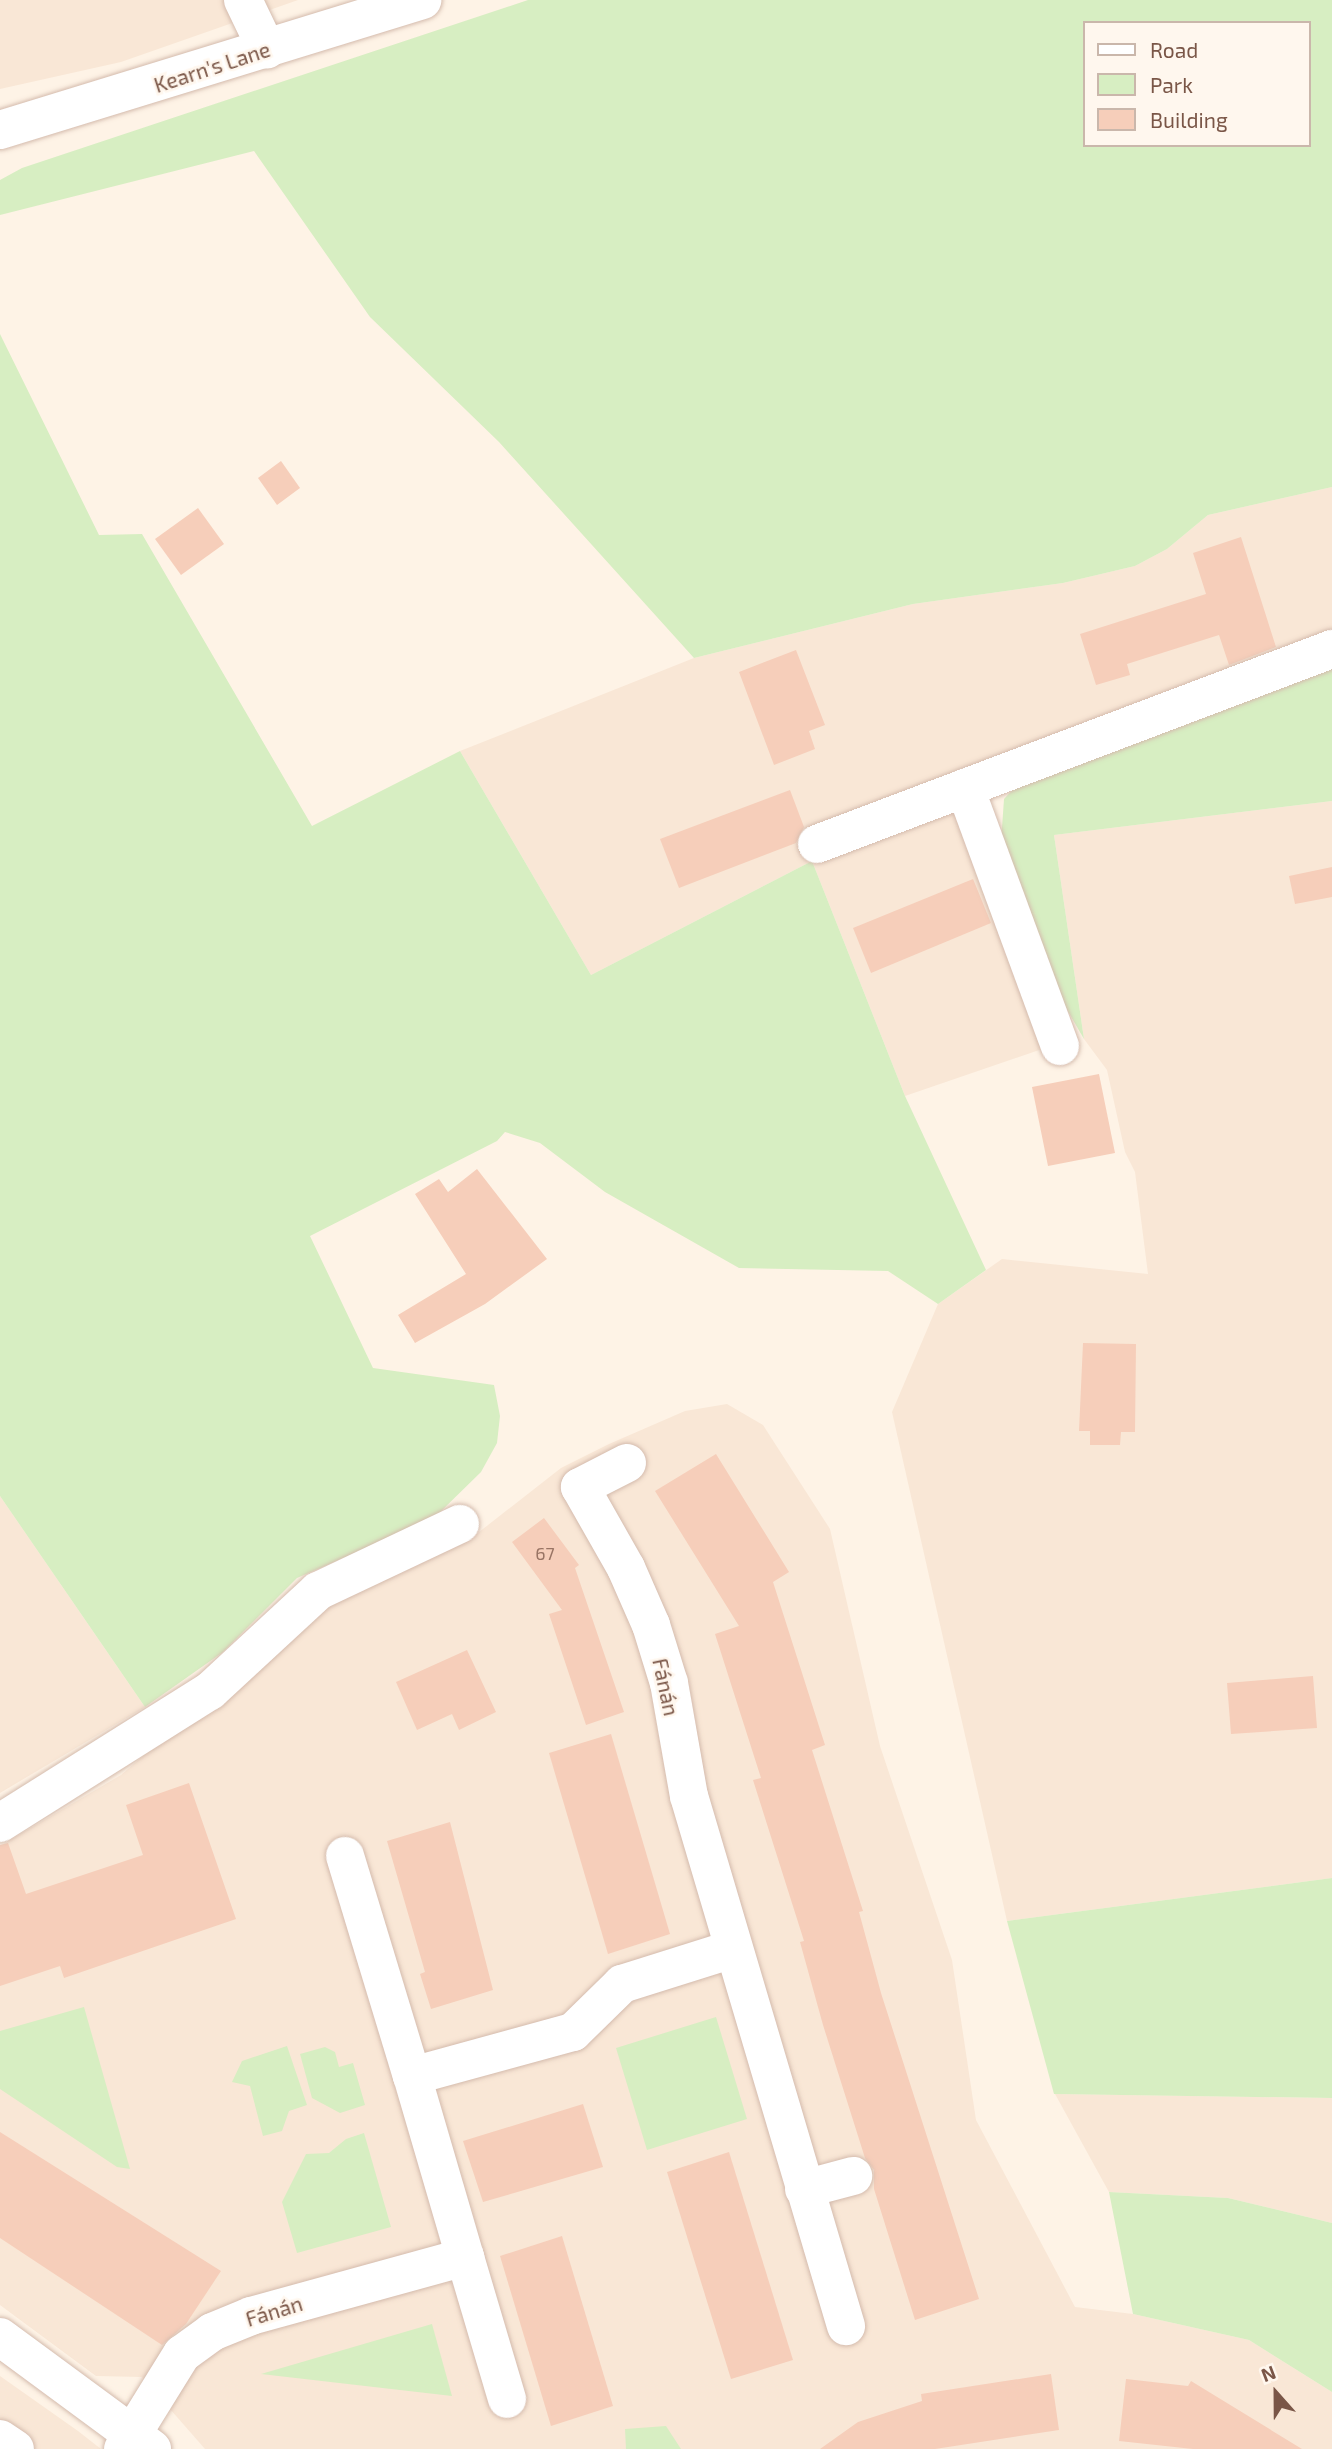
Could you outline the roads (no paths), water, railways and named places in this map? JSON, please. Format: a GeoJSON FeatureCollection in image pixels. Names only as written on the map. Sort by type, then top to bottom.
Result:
{"type":"FeatureCollection","features":[{"type":"Feature","properties":{"kind":"street"},"geometry":{"type":"LineString","coordinates":[[243,0],[267,50]]}},
{"type":"Feature","properties":{"kind":"street","name":"Kearn's Lane"},"geometry":{"type":"LineString","coordinates":[[0,130],[267,50],[422,0]]}},
{"type":"Feature","properties":{"kind":"street"},"geometry":{"type":"LineString","coordinates":[[817,844],[1332,649]]}},
{"type":"Feature","properties":{"kind":"street"},"geometry":{"type":"LineString","coordinates":[[965,788],[1060,1046]]}},
{"type":"Feature","properties":{"kind":"street","name":"Fánán"},"geometry":{"type":"LineString","coordinates":[[627,1463],[580,1487],[652,1625],[669,1683],[689,1796],[846,2326]]}},
{"type":"Feature","properties":{"kind":"street"},"geometry":{"type":"LineString","coordinates":[[0,1823],[210,1691],[318,1591],[460,1524]]}},
{"type":"Feature","properties":{"kind":"street"},"geometry":{"type":"LineString","coordinates":[[345,1856],[507,2399]]}},
{"type":"Feature","properties":{"kind":"street"},"geometry":{"type":"LineString","coordinates":[[412,2076],[573,2032],[622,1984],[733,1950]]}},
{"type":"Feature","properties":{"kind":"street"},"geometry":{"type":"LineString","coordinates":[[804,2189],[853,2176]]}},
{"type":"Feature","properties":{"kind":"street","name":"Fánán"},"geometry":{"type":"LineString","coordinates":[[136,2444],[182,2354],[212,2332],[251,2316],[465,2257]]}},
{"type":"Feature","properties":{"kind":"street"},"geometry":{"type":"LineString","coordinates":[[0,2337],[136,2444]]}},
{"type":"Feature","properties":{"kind":"street"},"geometry":{"type":"LineString","coordinates":[[0,2439],[15,2449]]}}]}
